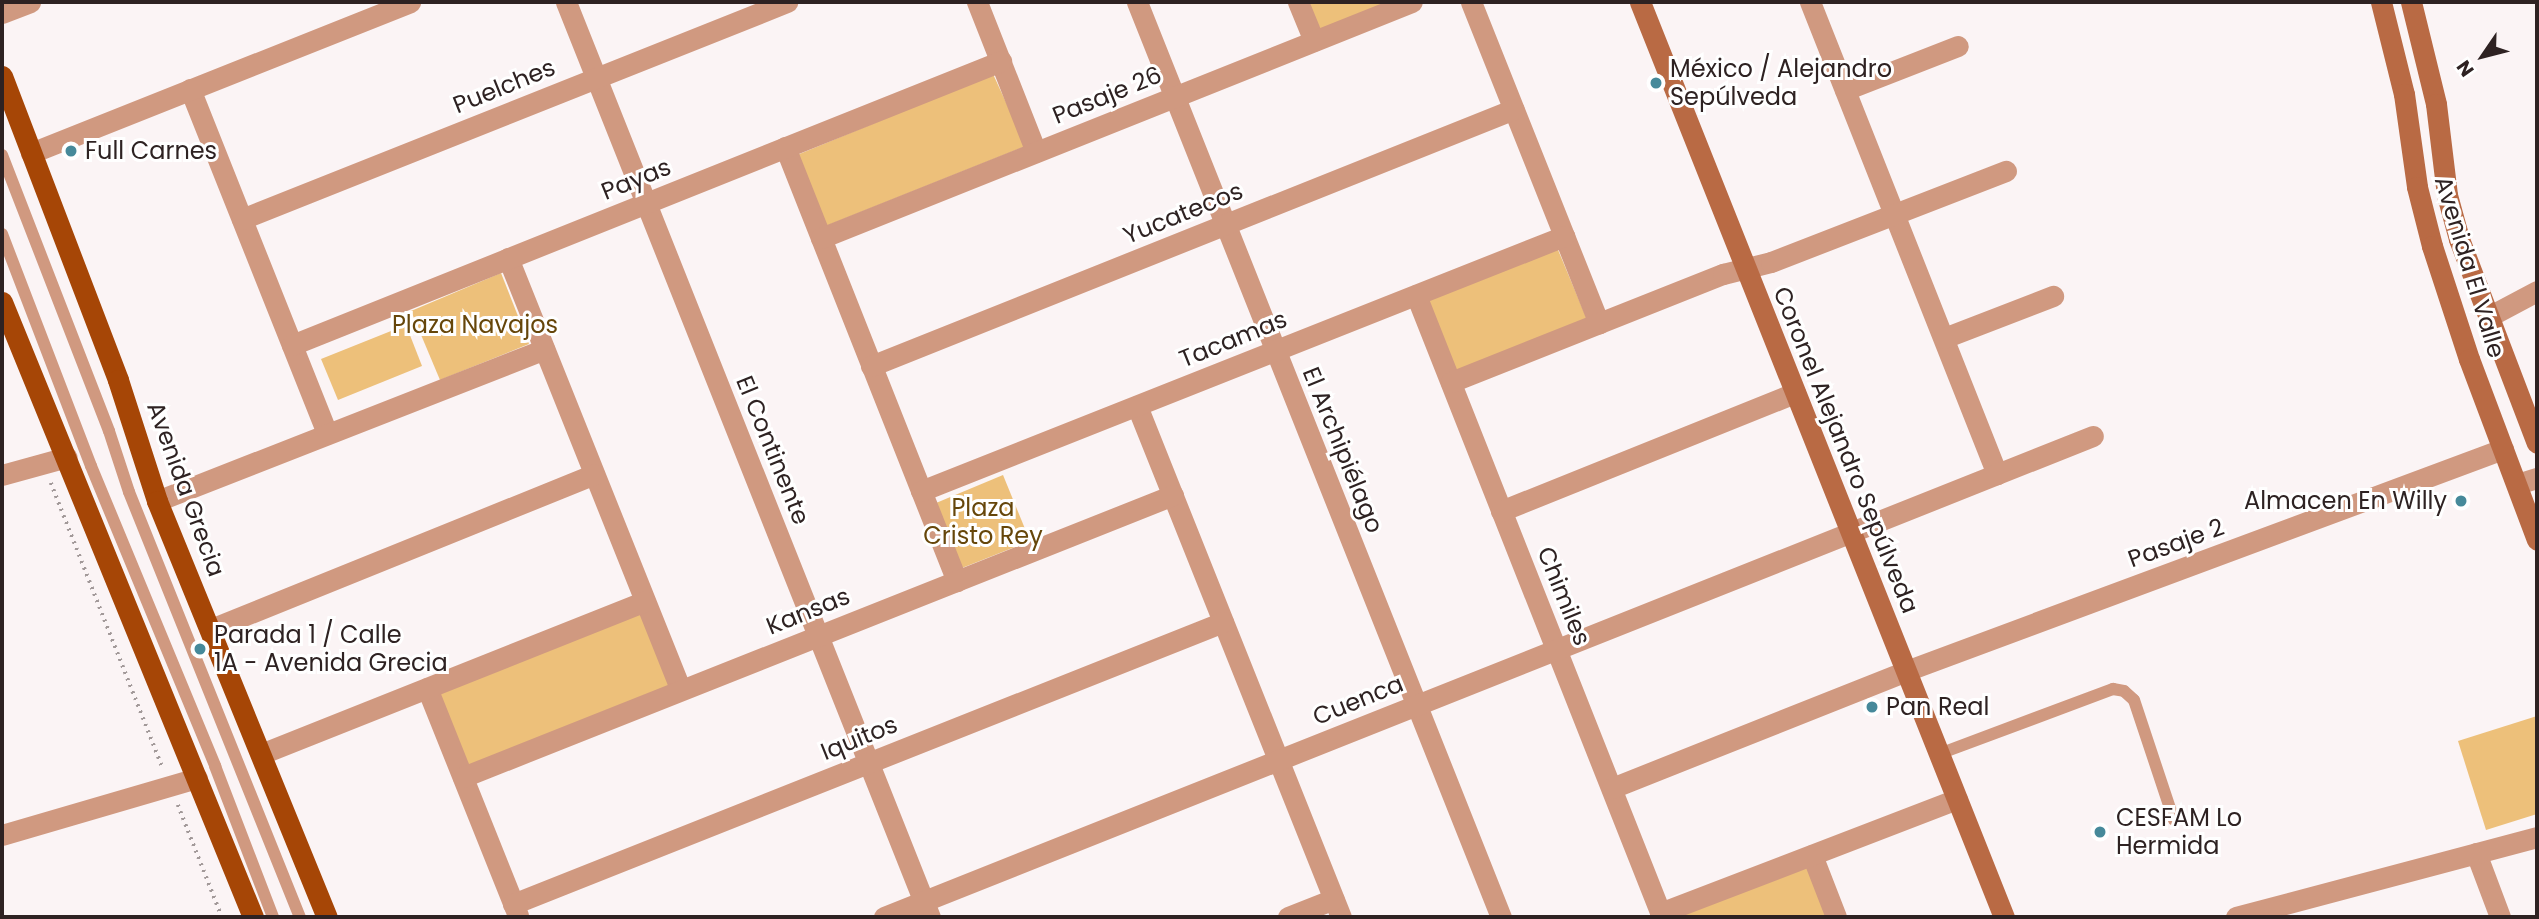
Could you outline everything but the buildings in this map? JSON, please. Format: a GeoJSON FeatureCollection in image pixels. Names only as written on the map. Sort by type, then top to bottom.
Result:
{"type":"FeatureCollection","features":[{"type":"Feature","properties":{"kind":"main road","name":"Avenida Grecia"},"geometry":{"type":"LineString","coordinates":[[2,76],[118,380],[158,501],[327,917]]}},
{"type":"Feature","properties":{"kind":"main road"},"geometry":{"type":"LineString","coordinates":[[6,316],[56,460],[184,781],[253,917]]}},
{"type":"Feature","properties":{"kind":"street"},"geometry":{"type":"LineString","coordinates":[[2,13],[30,2]]}},
{"type":"Feature","properties":{"kind":"street"},"geometry":{"type":"LineString","coordinates":[[31,153],[410,2]]}},
{"type":"Feature","properties":{"kind":"street","name":"El Continente"},"geometry":{"type":"LineString","coordinates":[[566,2],[927,909]]}},
{"type":"Feature","properties":{"kind":"street","name":"Puelches"},"geometry":{"type":"LineString","coordinates":[[242,219],[787,2]]}},
{"type":"Feature","properties":{"kind":"street"},"geometry":{"type":"LineString","coordinates":[[977,2],[1036,152]]}},
{"type":"Feature","properties":{"kind":"street","name":"El Archipiélago"},"geometry":{"type":"LineString","coordinates":[[1137,2],[1501,917]]}},
{"type":"Feature","properties":{"kind":"street"},"geometry":{"type":"LineString","coordinates":[[1298,2],[1314,41]]}},
{"type":"Feature","properties":{"kind":"street","name":"Pasaje 26"},"geometry":{"type":"LineString","coordinates":[[821,238],[1412,2]]}},
{"type":"Feature","properties":{"kind":"street"},"geometry":{"type":"LineString","coordinates":[[1471,2],[1599,323]]}},
{"type":"Feature","properties":{"kind":"street","name":"Coronel Alejandro Sepúlveda"},"geometry":{"type":"LineString","coordinates":[[1640,2],[2004,917]]}},
{"type":"Feature","properties":{"kind":"street"},"geometry":{"type":"LineString","coordinates":[[1810,2],[1997,474]]}},
{"type":"Feature","properties":{"kind":"street","name":"Avenida El Valle"},"geometry":{"type":"LineString","coordinates":[[2381,2],[2404,94],[2417,187],[2432,246],[2469,359],[2503,449],[2527,481],[2537,540]]}},
{"type":"Feature","properties":{"kind":"street","name":"Avenida El Valle"},"geometry":{"type":"LineString","coordinates":[[2411,2],[2435,104],[2447,195],[2459,239],[2537,443]]}},
{"type":"Feature","properties":{"kind":"street"},"geometry":{"type":"LineString","coordinates":[[1845,90],[1958,46]]}},
{"type":"Feature","properties":{"kind":"street","name":"Payas"},"geometry":{"type":"LineString","coordinates":[[292,345],[1001,61]]}},
{"type":"Feature","properties":{"kind":"street"},"geometry":{"type":"LineString","coordinates":[[190,89],[327,434]]}},
{"type":"Feature","properties":{"kind":"street","name":"Yucatecos"},"geometry":{"type":"LineString","coordinates":[[871,366],[1514,109]]}},
{"type":"Feature","properties":{"kind":"street"},"geometry":{"type":"LineString","coordinates":[[785,147],[957,581]]}},
{"type":"Feature","properties":{"kind":"street"},"geometry":{"type":"LineString","coordinates":[[1451,382],[1723,274],[1771,262],[2006,170]]}},
{"type":"Feature","properties":{"kind":"street","name":"Tacamas"},"geometry":{"type":"LineString","coordinates":[[921,491],[1564,236]]}},
{"type":"Feature","properties":{"kind":"street"},"geometry":{"type":"LineString","coordinates":[[508,258],[681,690]]}},
{"type":"Feature","properties":{"kind":"street"},"geometry":{"type":"LineString","coordinates":[[2488,317],[2537,291]]}},
{"type":"Feature","properties":{"kind":"street","name":"Chimiles"},"geometry":{"type":"LineString","coordinates":[[1416,295],[1661,915]]}},
{"type":"Feature","properties":{"kind":"street"},"geometry":{"type":"LineString","coordinates":[[1944,338],[2053,296]]}},
{"type":"Feature","properties":{"kind":"street"},"geometry":{"type":"LineString","coordinates":[[2469,359],[2484,361],[2496,352],[2498,345]]}},
{"type":"Feature","properties":{"kind":"street"},"geometry":{"type":"LineString","coordinates":[[158,501],[544,349]]}},
{"type":"Feature","properties":{"kind":"street"},"geometry":{"type":"LineString","coordinates":[[1501,511],[1795,393]]}},
{"type":"Feature","properties":{"kind":"street"},"geometry":{"type":"LineString","coordinates":[[1137,406],[1337,908],[1288,917]]}},
{"type":"Feature","properties":{"kind":"street","name":"Cuenca"},"geometry":{"type":"LineString","coordinates":[[884,917],[927,909],[1278,760],[2093,436]]}},
{"type":"Feature","properties":{"kind":"street","name":"Pasaje 2"},"geometry":{"type":"LineString","coordinates":[[1612,788],[1906,671],[2503,449]]}},
{"type":"Feature","properties":{"kind":"street"},"geometry":{"type":"LineString","coordinates":[[2,475],[56,460]]}},
{"type":"Feature","properties":{"kind":"street"},"geometry":{"type":"LineString","coordinates":[[211,629],[594,474]]}},
{"type":"Feature","properties":{"kind":"street","name":"Kansas"},"geometry":{"type":"LineString","coordinates":[[463,777],[1173,495]]}},
{"type":"Feature","properties":{"kind":"street"},"geometry":{"type":"LineString","coordinates":[[261,754],[645,601]]}},
{"type":"Feature","properties":{"kind":"street","name":"Iquitos"},"geometry":{"type":"LineString","coordinates":[[516,910],[869,762],[1223,621]]}},
{"type":"Feature","properties":{"kind":"street"},"geometry":{"type":"LineString","coordinates":[[428,688],[516,910]]}},
{"type":"Feature","properties":{"kind":"street"},"geometry":{"type":"LineString","coordinates":[[2,835],[184,781]]}},
{"type":"Feature","properties":{"kind":"street"},"geometry":{"type":"LineString","coordinates":[[1661,915],[1957,799]]}},
{"type":"Feature","properties":{"kind":"street"},"geometry":{"type":"LineString","coordinates":[[2236,917],[2537,837]]}},
{"type":"Feature","properties":{"kind":"street"},"geometry":{"type":"LineString","coordinates":[[2476,853],[2500,917]]}},
{"type":"Feature","properties":{"kind":"street"},"geometry":{"type":"LineString","coordinates":[[1812,856],[1836,917]]}},
{"type":"Feature","properties":{"kind":"lane"},"geometry":{"type":"LineString","coordinates":[[2,155],[109,430],[129,492],[300,917]]}},
{"type":"Feature","properties":{"kind":"lane"},"geometry":{"type":"LineString","coordinates":[[2,234],[91,466],[210,754],[273,917]]}},
{"type":"Feature","properties":{"kind":"lane"},"geometry":{"type":"LineString","coordinates":[[1939,754],[2113,689],[2124,691],[2134,699],[2174,820]]}},
{"type":"Feature","properties":{"kind":"path"},"geometry":{"type":"LineString","coordinates":[[56,460],[184,781],[222,917]]}},
{"type":"Feature","properties":{"kind":"green space"},"geometry":{"type":"Polygon","coordinates":[[[1308,2],[1400,2],[1322,33],[1308,2]]]}},
{"type":"Feature","properties":{"kind":"green space"},"geometry":{"type":"Polygon","coordinates":[[[993,74],[1026,146],[826,226],[797,155],[993,74]]]}},
{"type":"Feature","properties":{"kind":"green space"},"geometry":{"type":"Polygon","coordinates":[[[1556,245],[1589,324],[1455,376],[1423,297],[1556,245]]]}},
{"type":"Feature","properties":{"kind":"green space","name":"Plaza Navajos"},"geometry":{"type":"Polygon","coordinates":[[[501,273],[529,344],[440,380],[411,311],[501,273]]]}},
{"type":"Feature","properties":{"kind":"green space"},"geometry":{"type":"Polygon","coordinates":[[[406,325],[422,366],[338,400],[321,359],[406,325]]]}},
{"type":"Feature","properties":{"kind":"green space","name":"Plaza Cristo Rey"},"geometry":{"type":"Polygon","coordinates":[[[1003,475],[1030,541],[962,568],[936,503],[1003,475]]]}},
{"type":"Feature","properties":{"kind":"green space"},"geometry":{"type":"Polygon","coordinates":[[[641,611],[671,686],[466,769],[435,694],[641,611]]]}},
{"type":"Feature","properties":{"kind":"green space"},"geometry":{"type":"Polygon","coordinates":[[[2537,716],[2537,814],[2486,830],[2458,741],[2537,716]]]}},
{"type":"Feature","properties":{"kind":"green space"},"geometry":{"type":"Polygon","coordinates":[[[1808,864],[1827,917],[1667,917],[1808,864]]]}},
{"type":"Feature","properties":{"kind":"place","name":"México / Alejandro Sepúlveda"},"geometry":{"type":"Point","coordinates":[1656,83]}},
{"type":"Feature","properties":{"kind":"place","name":"Full Carnes"},"geometry":{"type":"Point","coordinates":[71,151]}},
{"type":"Feature","properties":{"kind":"place","name":"Almacen En Willy"},"geometry":{"type":"Point","coordinates":[2461,501]}},
{"type":"Feature","properties":{"kind":"place","name":"Parada 1 / Calle 1A - Avenida Grecia"},"geometry":{"type":"Point","coordinates":[200,649]}},
{"type":"Feature","properties":{"kind":"place","name":"Pan Real"},"geometry":{"type":"Point","coordinates":[1872,707]}},
{"type":"Feature","properties":{"kind":"place","name":"CESFAM Lo Hermida"},"geometry":{"type":"Point","coordinates":[2100,832]}}]}
